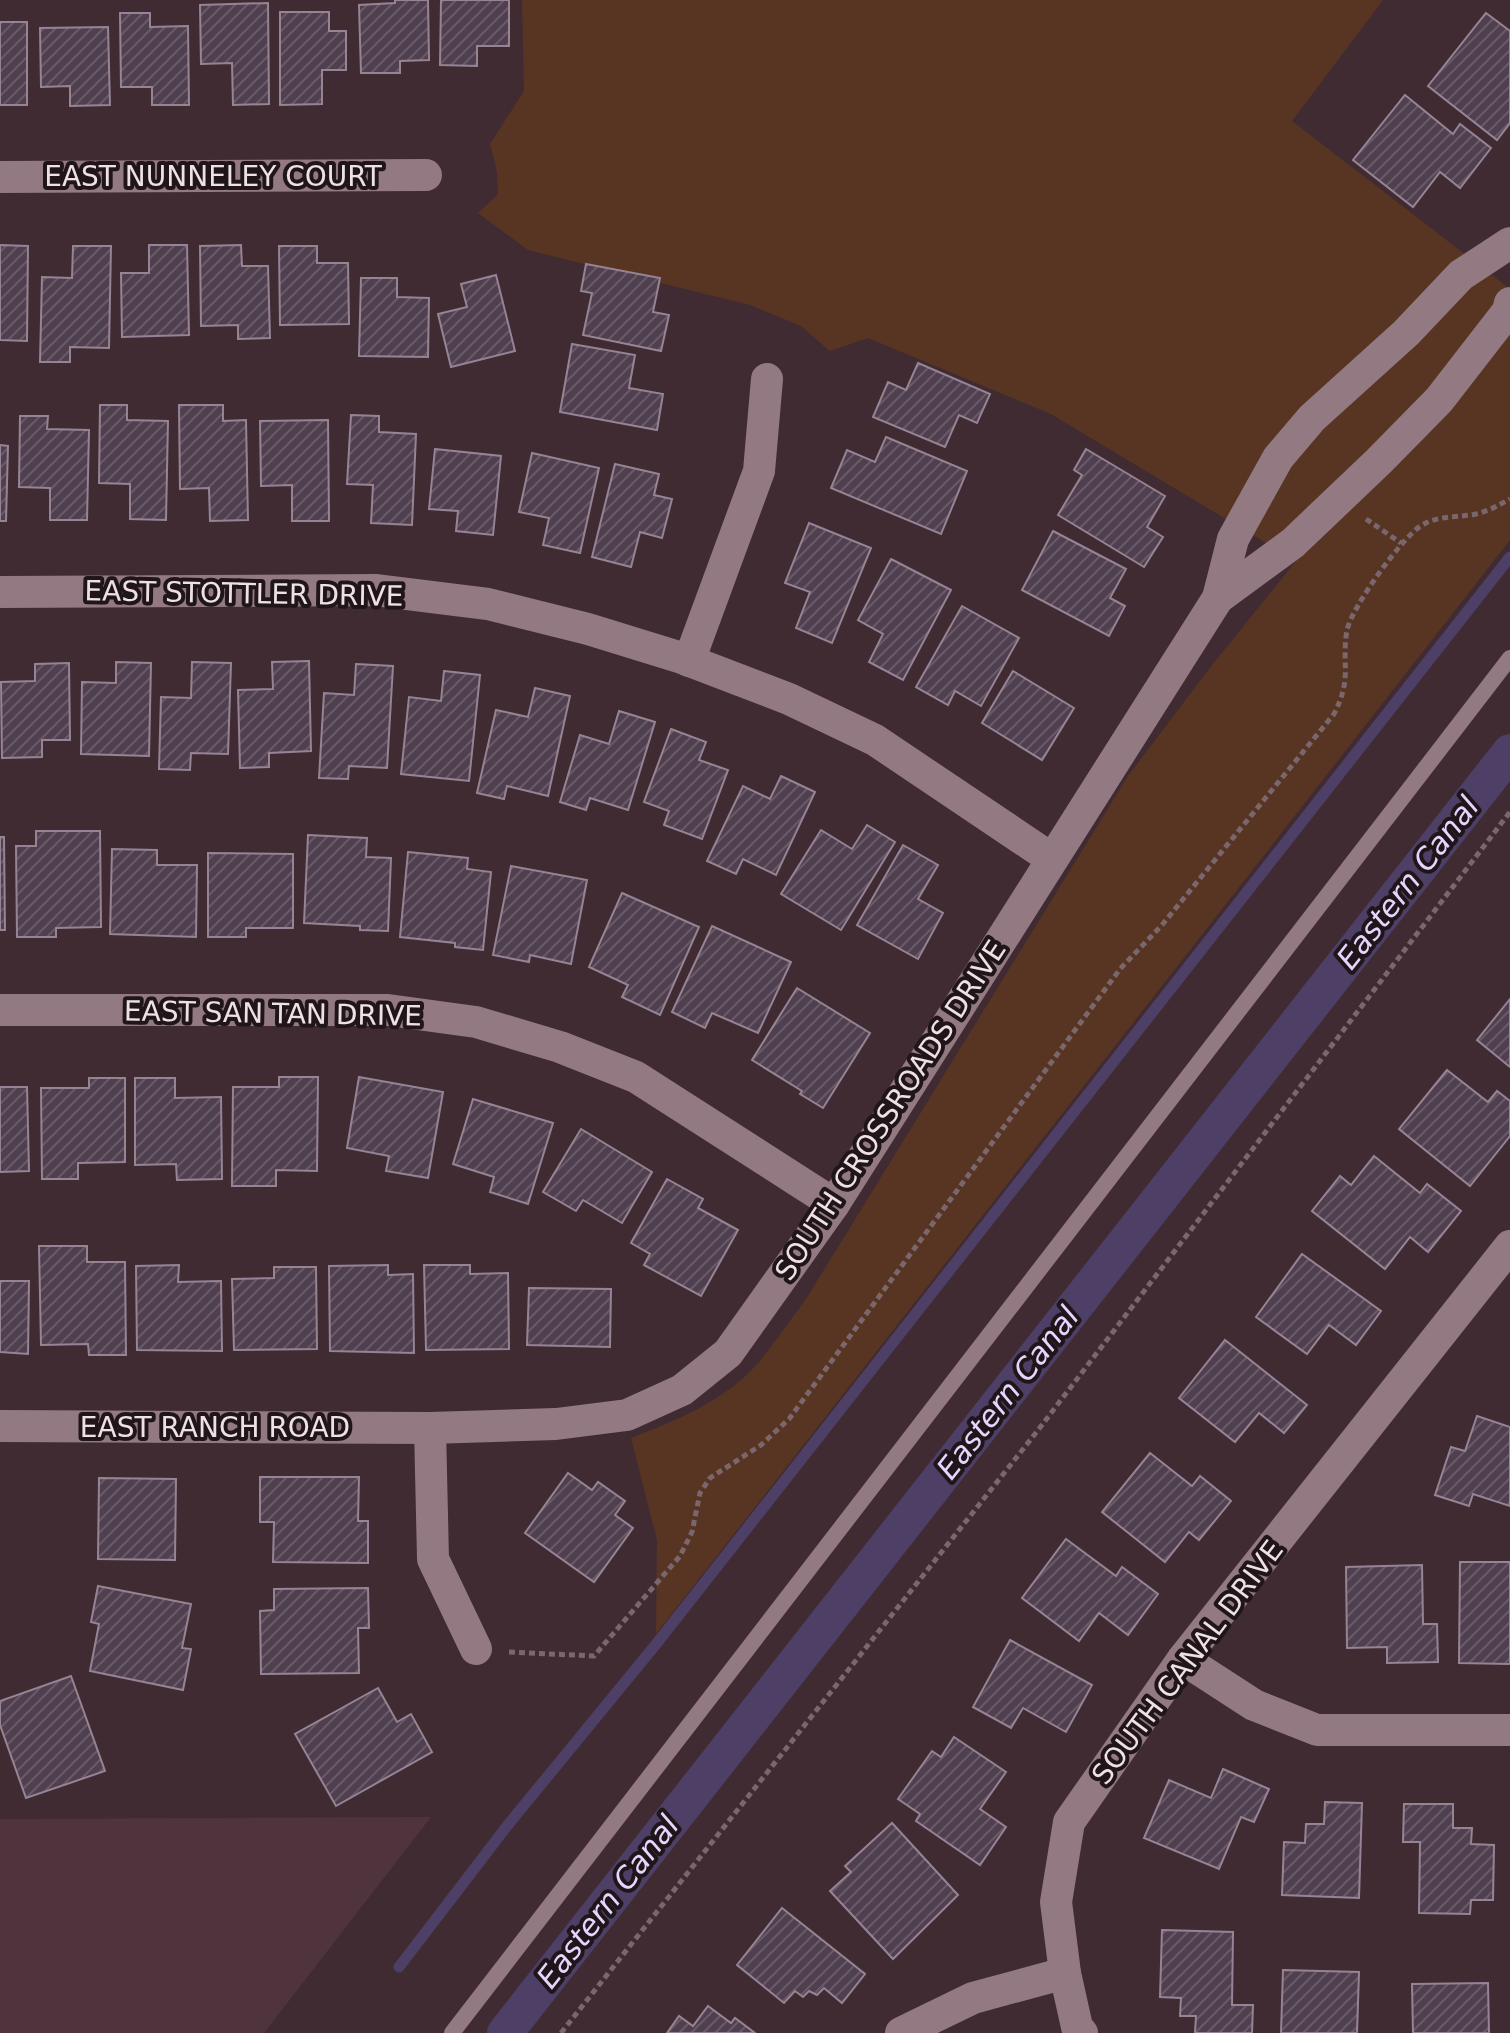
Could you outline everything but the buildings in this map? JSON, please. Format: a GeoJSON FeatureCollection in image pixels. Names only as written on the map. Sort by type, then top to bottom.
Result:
{"type":"FeatureCollection","features":[{"type":"Feature","properties":{"kind":"street","name":"EAST NUNNELEY COURT"},"geometry":{"type":"LineString","coordinates":[[0,177],[426,175]]}},
{"type":"Feature","properties":{"kind":"street","name":"SOUTH CROSSROADS DRIVE"},"geometry":{"type":"LineString","coordinates":[[430,1428],[556,1424],[627,1415],[682,1390],[728,1353],[834,1204],[1218,598],[1233,539],[1278,458],[1312,418],[1406,333],[1461,275],[1510,243]]}},
{"type":"Feature","properties":{"kind":"street","name":"SOUTH CROSSROADS DRIVE"},"geometry":{"type":"LineString","coordinates":[[1218,598],[1293,543],[1379,461],[1439,400],[1508,311],[1510,303]]}},
{"type":"Feature","properties":{"kind":"street"},"geometry":{"type":"LineString","coordinates":[[689,661],[759,471],[767,379]]}},
{"type":"Feature","properties":{"kind":"street","name":"EAST STOTTLER DRIVE"},"geometry":{"type":"LineString","coordinates":[[0,592],[375,590],[488,604],[588,629],[689,661],[789,699],[875,740],[1052,859]]}},
{"type":"Feature","properties":{"kind":"street","name":"EAST SAN TAN DRIVE"},"geometry":{"type":"LineString","coordinates":[[0,1010],[388,1010],[476,1022],[560,1047],[636,1077],[834,1204]]}},
{"type":"Feature","properties":{"kind":"street","name":"SOUTH CANAL DRIVE"},"geometry":{"type":"LineString","coordinates":[[1082,2033],[1077,2027],[1065,1973],[1056,1902],[1069,1822],[1183,1659],[1510,1246]]}},
{"type":"Feature","properties":{"kind":"street","name":"EAST RANCH ROAD"},"geometry":{"type":"LineString","coordinates":[[0,1426],[430,1428]]}},
{"type":"Feature","properties":{"kind":"street"},"geometry":{"type":"LineString","coordinates":[[430,1428],[433,1559],[476,1649]]}},
{"type":"Feature","properties":{"kind":"street"},"geometry":{"type":"LineString","coordinates":[[1183,1659],[1254,1705],[1317,1730],[1510,1730]]}},
{"type":"Feature","properties":{"kind":"street"},"geometry":{"type":"LineString","coordinates":[[901,2033],[973,1998],[1065,1973]]}},
{"type":"Feature","properties":{"kind":"lane"},"geometry":{"type":"LineString","coordinates":[[452,2033],[1510,658]]}},
{"type":"Feature","properties":{"kind":"path"},"geometry":{"type":"LineString","coordinates":[[476,1649],[594,1656],[680,1556],[692,1532],[700,1493],[710,1478],[761,1445],[789,1419],[1120,969],[1162,925],[1334,714],[1343,696],[1347,675],[1347,628],[1390,556],[1411,532],[1426,523],[1444,517],[1476,514],[1510,499]]}},
{"type":"Feature","properties":{"kind":"path"},"geometry":{"type":"LineString","coordinates":[[561,2033],[1035,1434],[1510,812]]}},
{"type":"Feature","properties":{"kind":"shaded area"},"geometry":{"type":"Polygon","coordinates":[[[522,0],[1383,0],[1292,121],[1510,289],[1510,540],[656,1634],[657,1540],[631,1438],[715,1399],[745,1376],[770,1348],[806,1299],[1128,776],[1296,561],[1051,414],[868,338],[830,351],[801,326],[750,305],[528,250],[478,213],[498,194],[497,172],[490,144],[524,91],[522,0]]]}},
{"type":"Feature","properties":{"kind":"shaded area"},"geometry":{"type":"Polygon","coordinates":[[[431,1817],[264,2033],[0,2033],[0,1819],[431,1817]]]}},
{"type":"Feature","properties":{"kind":"waterway"},"geometry":{"type":"LineString","coordinates":[[399,1967],[507,1826],[657,1643],[1510,557]]}},
{"type":"Feature","properties":{"kind":"waterway","name":"Eastern Canal"},"geometry":{"type":"LineString","coordinates":[[505,2033],[1510,752]]}}]}
